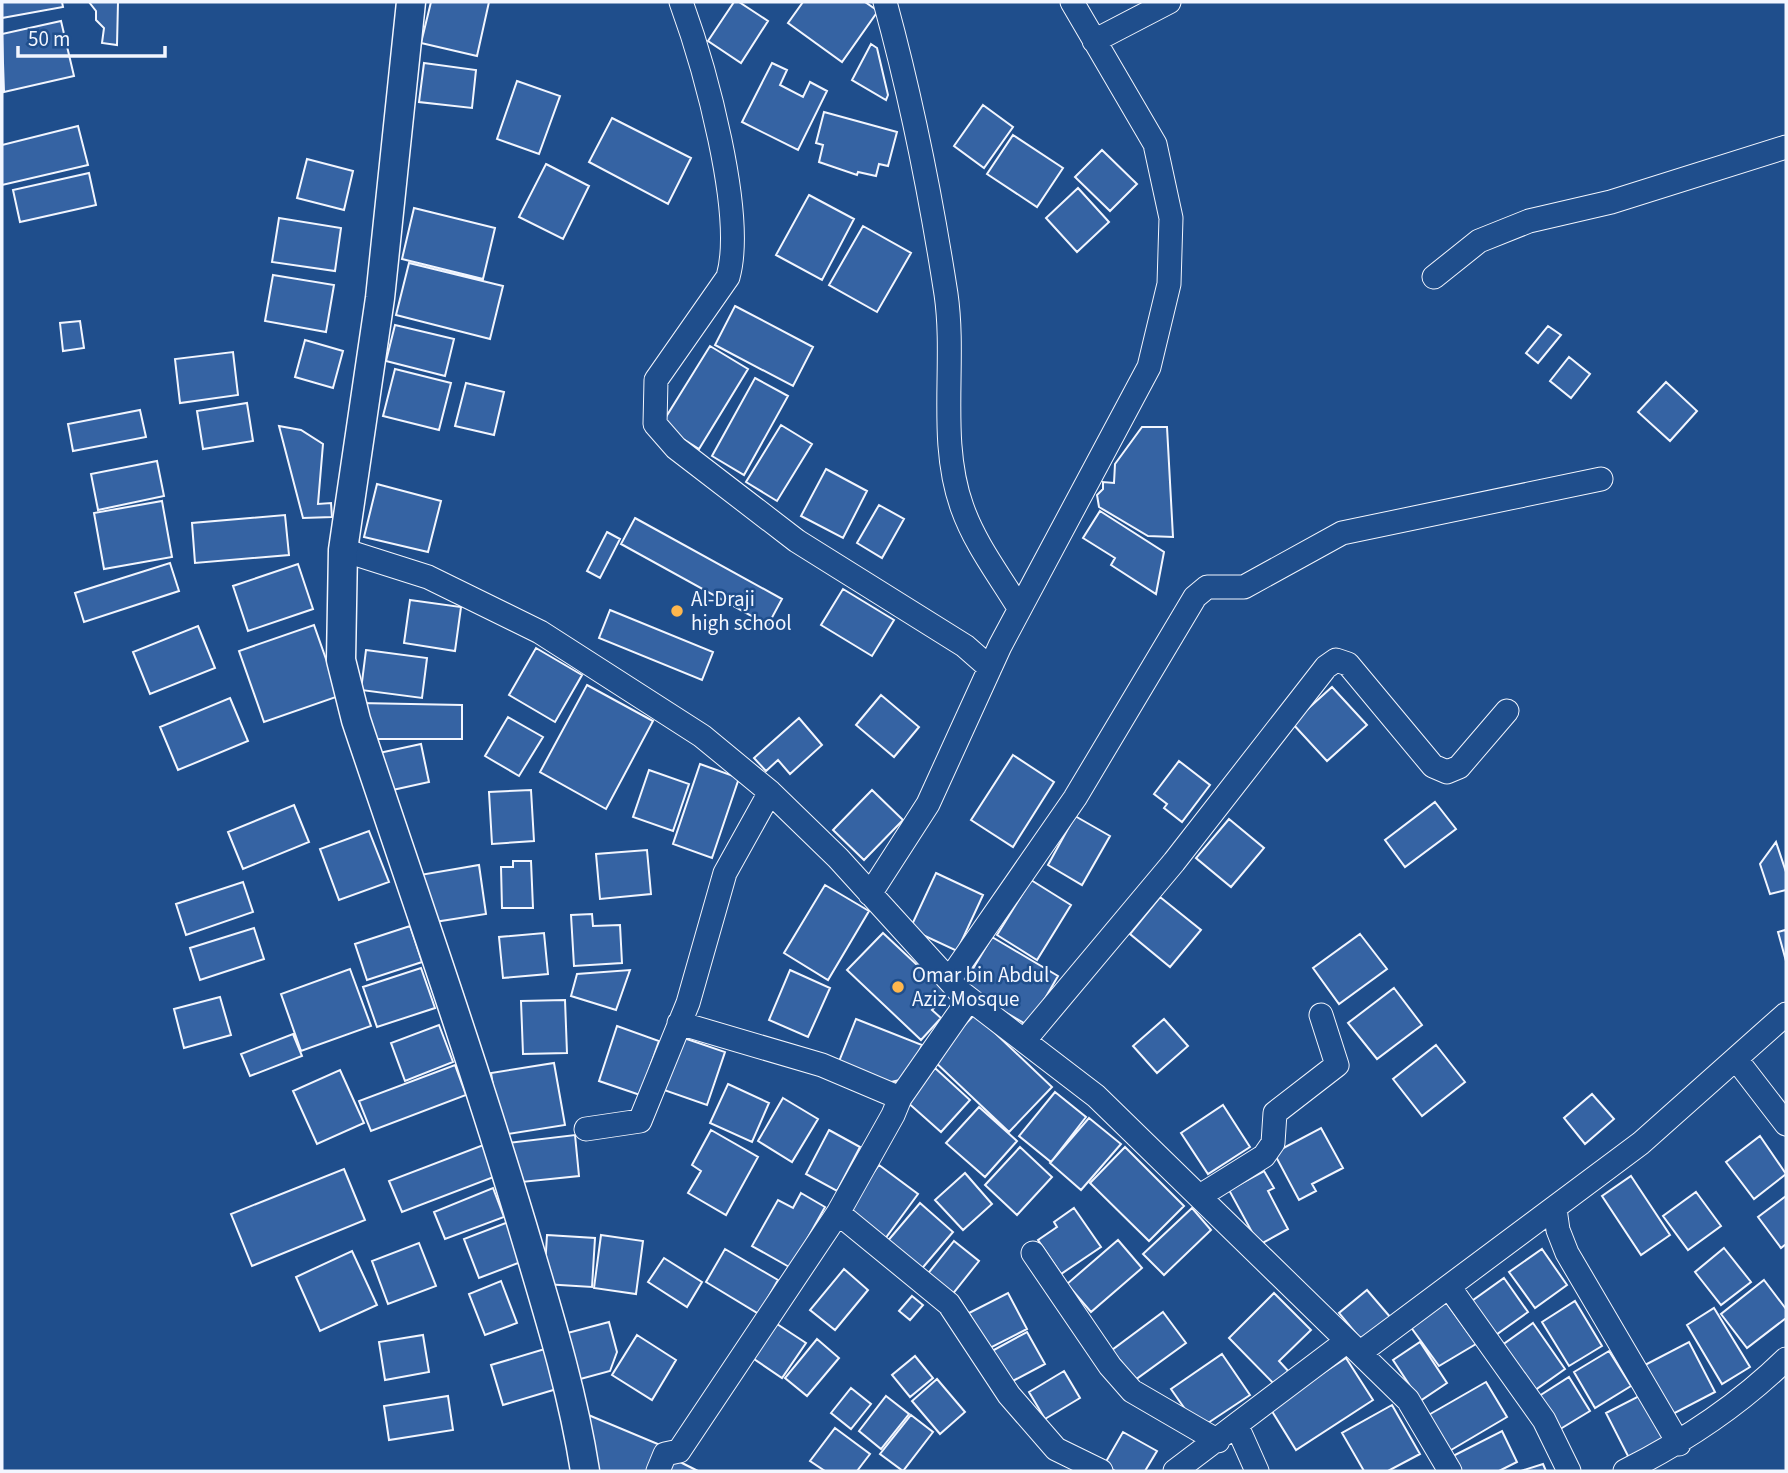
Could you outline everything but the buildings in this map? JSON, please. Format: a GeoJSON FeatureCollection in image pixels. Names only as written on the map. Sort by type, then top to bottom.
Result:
{"type":"FeatureCollection","features":[{"type":"Feature","properties":{"kind":"main road"},"geometry":{"type":"LineString","coordinates":[[367,373],[366,305],[393,2]]}},
{"type":"Feature","properties":{"kind":"main road"},"geometry":{"type":"LineString","coordinates":[[411,2],[380,298],[343,550],[341,660],[346,687],[482,1089],[550,1318],[578,1426],[585,1471]]}},
{"type":"Feature","properties":{"kind":"street"},"geometry":{"type":"LineString","coordinates":[[682,2],[714,116],[730,213],[732,260],[728,277],[656,380],[655,424],[676,447],[797,541],[965,646],[990,668]]}},
{"type":"Feature","properties":{"kind":"street"},"geometry":{"type":"LineString","coordinates":[[885,2],[897,45],[946,297],[953,472],[961,506],[981,550],[1019,608]]}},
{"type":"Feature","properties":{"kind":"street"},"geometry":{"type":"LineString","coordinates":[[870,894],[928,804],[1019,608],[1149,367],[1169,284],[1171,218],[1155,144],[1072,2]]}},
{"type":"Feature","properties":{"kind":"street"},"geometry":{"type":"LineString","coordinates":[[1094,41],[1169,2]]}},
{"type":"Feature","properties":{"kind":"street"},"geometry":{"type":"LineString","coordinates":[[1434,277],[1479,241],[1529,222],[1611,202],[1786,147]]}},
{"type":"Feature","properties":{"kind":"street"},"geometry":{"type":"LineString","coordinates":[[949,980],[1075,798],[1195,597],[1201,592],[1208,587],[1244,587],[1342,533],[1601,479]]}},
{"type":"Feature","properties":{"kind":"street"},"geometry":{"type":"LineString","coordinates":[[343,550],[428,577],[540,632],[702,736],[770,792],[949,980],[969,999],[1096,1096],[1408,1400],[1450,1471]]}},
{"type":"Feature","properties":{"kind":"street"},"geometry":{"type":"LineString","coordinates":[[1024,1041],[1174,862],[1326,667],[1336,660],[1348,664],[1433,766],[1447,772],[1459,767],[1507,711]]}},
{"type":"Feature","properties":{"kind":"street"},"geometry":{"type":"LineString","coordinates":[[586,1129],[640,1121],[688,1003],[725,873],[770,792]]}},
{"type":"Feature","properties":{"kind":"street"},"geometry":{"type":"LineString","coordinates":[[658,1471],[665,1454],[679,1451],[838,1213],[900,1098],[969,999]]}},
{"type":"Feature","properties":{"kind":"street"},"geometry":{"type":"LineString","coordinates":[[1175,1471],[1354,1347],[1389,1329],[1450,1289],[1641,1143],[1786,1014]]}},
{"type":"Feature","properties":{"kind":"street"},"geometry":{"type":"LineString","coordinates":[[1200,1196],[1264,1156],[1273,1143],[1275,1113],[1337,1065],[1321,1015]]}},
{"type":"Feature","properties":{"kind":"street"},"geometry":{"type":"LineString","coordinates":[[679,1023],[822,1065],[900,1098]]}},
{"type":"Feature","properties":{"kind":"street"},"geometry":{"type":"LineString","coordinates":[[1736,1059],[1786,1124]]}},
{"type":"Feature","properties":{"kind":"street"},"geometry":{"type":"LineString","coordinates":[[1555,1209],[1558,1230],[1567,1254],[1679,1444]]}},
{"type":"Feature","properties":{"kind":"street"},"geometry":{"type":"LineString","coordinates":[[838,1213],[949,1304],[1009,1395],[1056,1449],[1101,1471]]}},
{"type":"Feature","properties":{"kind":"street"},"geometry":{"type":"LineString","coordinates":[[1033,1253],[1110,1366],[1132,1391],[1218,1441]]}},
{"type":"Feature","properties":{"kind":"street"},"geometry":{"type":"LineString","coordinates":[[1450,1289],[1544,1420],[1569,1471]]}},
{"type":"Feature","properties":{"kind":"street"},"geometry":{"type":"LineString","coordinates":[[1625,1471],[1679,1444],[1750,1394],[1786,1359]]}},
{"type":"Feature","properties":{"kind":"street"},"geometry":{"type":"LineString","coordinates":[[1237,1426],[1257,1471]]}},
{"type":"Feature","properties":{"kind":"place","name":"Al-Draji high school"},"geometry":{"type":"Point","coordinates":[677,611]}},
{"type":"Feature","properties":{"kind":"place","name":"Omar bin Abdul Aziz Mosque"},"geometry":{"type":"Point","coordinates":[898,987]}}]}
